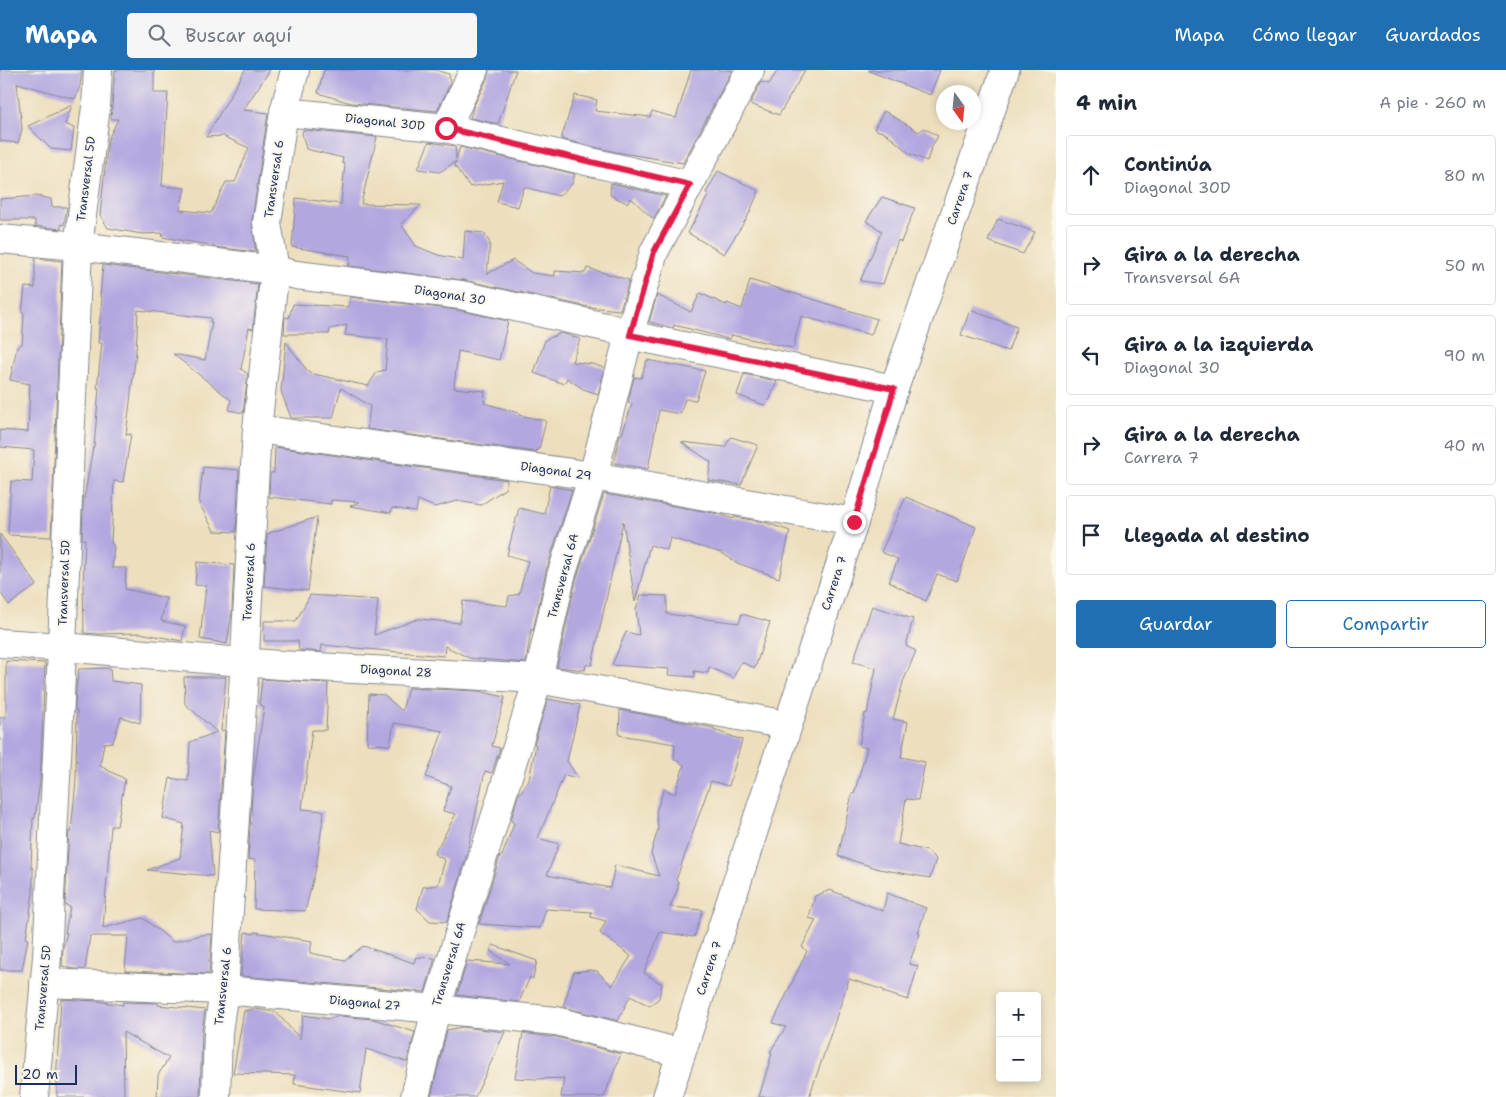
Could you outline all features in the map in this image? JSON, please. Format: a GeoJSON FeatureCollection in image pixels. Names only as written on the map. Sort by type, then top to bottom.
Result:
{"type":"FeatureCollection","features":[{"type":"Feature","properties":{"kind":"street","name":"Transversal 5D"},"geometry":{"type":"LineString","coordinates":[[34,1097],[47,958],[78,246],[96,108],[98,70]]}},
{"type":"Feature","properties":{"kind":"street","name":"Transversal 6"},"geometry":{"type":"LineString","coordinates":[[216,1097],[218,1032],[224,990],[245,662],[257,429],[275,270],[267,223],[284,112],[295,70]]}},
{"type":"Feature","properties":{"kind":"street"},"geometry":{"type":"LineString","coordinates":[[446,128],[474,70]]}},
{"type":"Feature","properties":{"kind":"street","name":"Transversal 6A"},"geometry":{"type":"LineString","coordinates":[[415,1097],[436,1009],[538,678],[561,576],[593,476],[654,252],[750,70]]}},
{"type":"Feature","properties":{"kind":"street","name":"Carrera 7"},"geometry":{"type":"LineString","coordinates":[[667,1097],[854,522],[894,389],[1005,70]]}},
{"type":"Feature","properties":{"kind":"street","name":"Diagonal 30D"},"geometry":{"type":"LineString","coordinates":[[284,112],[446,128],[690,185]]}},
{"type":"Feature","properties":{"kind":"street","name":"Diagonal 30"},"geometry":{"type":"LineString","coordinates":[[0,239],[78,246],[461,295],[610,328],[630,335],[894,389]]}},
{"type":"Feature","properties":{"kind":"street","name":"Diagonal 29"},"geometry":{"type":"LineString","coordinates":[[257,429],[593,476],[854,522]]}},
{"type":"Feature","properties":{"kind":"street","name":"Diagonal 28"},"geometry":{"type":"LineString","coordinates":[[0,643],[245,662],[538,678],[788,725]]}},
{"type":"Feature","properties":{"kind":"street","name":"Diagonal 27"},"geometry":{"type":"LineString","coordinates":[[44,983],[224,990],[556,1022],[681,1053]]}},
{"type":"Feature","properties":{"kind":"building"},"geometry":{"type":"Polygon","coordinates":[[[0,70],[82,70],[80,86],[75,99],[17,83],[22,129],[18,143],[0,141],[0,70]]]}},
{"type":"Feature","properties":{"kind":"building"},"geometry":{"type":"Polygon","coordinates":[[[115,70],[154,70],[154,93],[168,93],[162,186],[185,188],[180,210],[211,213],[226,182],[235,182],[249,148],[223,136],[206,137],[245,70],[270,70],[243,110],[268,113],[252,221],[256,252],[213,247],[162,237],[163,233],[142,234],[108,228],[100,215],[108,140],[118,119],[111,119],[115,70]]]}},
{"type":"Feature","properties":{"kind":"building"},"geometry":{"type":"Polygon","coordinates":[[[324,70],[435,70],[449,74],[450,84],[437,111],[351,103],[318,93],[324,70]]]}},
{"type":"Feature","properties":{"kind":"building"},"geometry":{"type":"Polygon","coordinates":[[[489,70],[516,70],[498,124],[470,118],[474,105],[488,77],[489,70]]]}},
{"type":"Feature","properties":{"kind":"building"},"geometry":{"type":"Polygon","coordinates":[[[691,70],[732,70],[683,163],[616,152],[561,139],[575,95],[597,100],[595,111],[650,117],[652,111],[676,118],[691,70]]]}},
{"type":"Feature","properties":{"kind":"building"},"geometry":{"type":"Polygon","coordinates":[[[778,70],[805,70],[779,115],[750,104],[761,82],[769,84],[778,70]]]}},
{"type":"Feature","properties":{"kind":"building"},"geometry":{"type":"Polygon","coordinates":[[[869,70],[940,70],[930,95],[869,70]]]}},
{"type":"Feature","properties":{"kind":"building"},"geometry":{"type":"Polygon","coordinates":[[[72,105],[65,124],[74,128],[71,151],[51,149],[28,126],[72,105]]]}},
{"type":"Feature","properties":{"kind":"building"},"geometry":{"type":"Polygon","coordinates":[[[884,111],[919,132],[924,128],[938,136],[931,148],[927,161],[910,154],[887,134],[874,129],[884,111]]]}},
{"type":"Feature","properties":{"kind":"building"},"geometry":{"type":"Polygon","coordinates":[[[303,130],[377,137],[361,204],[421,205],[401,224],[416,246],[438,255],[463,260],[465,231],[484,233],[490,243],[487,274],[513,260],[532,273],[555,276],[555,271],[585,273],[587,268],[629,280],[620,310],[589,307],[463,280],[349,266],[350,256],[292,247],[296,198],[341,204],[345,164],[342,163],[343,158],[306,149],[303,130]]]}},
{"type":"Feature","properties":{"kind":"building"},"geometry":{"type":"Polygon","coordinates":[[[429,142],[455,146],[456,159],[460,147],[575,174],[572,184],[559,196],[524,187],[518,207],[497,202],[503,181],[470,187],[454,165],[456,161],[440,172],[418,169],[429,142]]]}},
{"type":"Feature","properties":{"kind":"building"},"geometry":{"type":"Polygon","coordinates":[[[718,171],[759,191],[748,216],[724,254],[688,233],[709,194],[706,193],[718,171]]]}},
{"type":"Feature","properties":{"kind":"building"},"geometry":{"type":"Polygon","coordinates":[[[611,183],[666,196],[654,218],[631,198],[627,203],[610,195],[611,183]]]}},
{"type":"Feature","properties":{"kind":"building"},"geometry":{"type":"Polygon","coordinates":[[[37,196],[51,199],[52,207],[67,207],[64,225],[61,224],[61,229],[35,226],[35,220],[0,220],[0,199],[37,196]]]}},
{"type":"Feature","properties":{"kind":"building"},"geometry":{"type":"Polygon","coordinates":[[[882,197],[915,208],[901,242],[898,240],[883,284],[860,281],[882,231],[866,221],[882,197]]]}},
{"type":"Feature","properties":{"kind":"building"},"geometry":{"type":"Polygon","coordinates":[[[998,219],[1035,232],[1023,254],[988,241],[998,219]]]}},
{"type":"Feature","properties":{"kind":"building"},"geometry":{"type":"Polygon","coordinates":[[[35,258],[62,261],[51,537],[8,535],[11,481],[32,482],[34,450],[0,447],[0,430],[28,432],[30,384],[10,380],[17,347],[22,344],[24,313],[22,313],[25,287],[35,288],[35,258]]]}},
{"type":"Feature","properties":{"kind":"building"},"geometry":{"type":"Polygon","coordinates":[[[103,265],[258,284],[253,329],[249,328],[241,369],[248,374],[243,413],[229,410],[231,400],[173,354],[205,360],[212,322],[210,322],[211,318],[138,310],[136,352],[126,435],[131,434],[123,482],[114,481],[111,543],[114,546],[112,568],[126,568],[125,589],[166,598],[161,621],[185,626],[182,641],[140,633],[84,633],[83,584],[85,539],[82,539],[83,505],[94,447],[99,388],[97,388],[102,343],[98,343],[103,265]]]}},
{"type":"Feature","properties":{"kind":"building"},"geometry":{"type":"Polygon","coordinates":[[[750,280],[877,319],[871,335],[801,316],[793,348],[731,335],[729,339],[674,325],[673,328],[649,322],[657,295],[691,312],[700,293],[726,305],[727,303],[742,309],[750,280]]]}},
{"type":"Feature","properties":{"kind":"building"},"geometry":{"type":"Polygon","coordinates":[[[350,297],[458,310],[508,321],[499,360],[458,351],[454,388],[485,391],[484,403],[519,413],[519,415],[546,421],[539,449],[536,452],[367,429],[370,406],[341,388],[333,418],[291,418],[281,391],[286,342],[309,373],[368,386],[377,372],[385,370],[388,339],[345,335],[347,325],[330,329],[329,334],[284,334],[285,317],[289,318],[293,304],[349,307],[350,297]]]}},
{"type":"Feature","properties":{"kind":"building"},"geometry":{"type":"Polygon","coordinates":[[[970,310],[1017,327],[1008,351],[961,335],[970,310]]]}},
{"type":"Feature","properties":{"kind":"building"},"geometry":{"type":"Polygon","coordinates":[[[561,333],[580,339],[572,362],[592,364],[605,368],[598,394],[583,389],[567,378],[564,384],[534,373],[545,340],[561,333]]]}},
{"type":"Feature","properties":{"kind":"building"},"geometry":{"type":"Polygon","coordinates":[[[647,360],[705,371],[696,400],[685,399],[680,414],[659,410],[648,469],[614,463],[620,434],[622,434],[632,404],[628,402],[634,377],[641,378],[647,360]]]}},
{"type":"Feature","properties":{"kind":"building"},"geometry":{"type":"Polygon","coordinates":[[[744,374],[777,381],[770,399],[764,405],[737,395],[744,374]]]}},
{"type":"Feature","properties":{"kind":"building"},"geometry":{"type":"Polygon","coordinates":[[[731,437],[758,445],[741,485],[708,480],[711,462],[681,442],[725,447],[731,437]]]}},
{"type":"Feature","properties":{"kind":"building"},"geometry":{"type":"Polygon","coordinates":[[[275,447],[507,480],[506,488],[481,505],[457,501],[435,507],[418,500],[416,512],[392,508],[391,513],[350,506],[360,502],[331,500],[331,504],[269,497],[270,473],[274,473],[275,447]]]}},
{"type":"Feature","properties":{"kind":"building"},"geometry":{"type":"Polygon","coordinates":[[[203,467],[239,470],[236,532],[214,531],[199,503],[203,467]]]}},
{"type":"Feature","properties":{"kind":"building"},"geometry":{"type":"Polygon","coordinates":[[[550,486],[572,490],[546,571],[533,631],[531,629],[526,663],[469,658],[445,646],[444,656],[322,645],[321,652],[299,650],[298,641],[264,641],[264,621],[296,621],[310,595],[378,600],[374,635],[418,619],[460,623],[463,601],[507,606],[509,596],[519,594],[528,561],[507,555],[519,508],[544,514],[550,486]]]}},
{"type":"Feature","properties":{"kind":"building"},"geometry":{"type":"Polygon","coordinates":[[[604,494],[720,514],[733,519],[734,517],[764,522],[790,531],[779,578],[737,563],[722,553],[670,538],[667,550],[650,545],[635,602],[623,521],[592,665],[586,665],[585,670],[557,667],[576,580],[604,494]]]}},
{"type":"Feature","properties":{"kind":"building"},"geometry":{"type":"Polygon","coordinates":[[[906,497],[976,527],[957,581],[937,574],[926,601],[889,582],[898,559],[881,552],[906,497]]]}},
{"type":"Feature","properties":{"kind":"building"},"geometry":{"type":"Polygon","coordinates":[[[317,517],[308,591],[264,586],[267,534],[317,517]]]}},
{"type":"Feature","properties":{"kind":"building"},"geometry":{"type":"Polygon","coordinates":[[[0,534],[37,585],[9,605],[0,592],[0,534]]]}},
{"type":"Feature","properties":{"kind":"building"},"geometry":{"type":"Polygon","coordinates":[[[197,562],[234,565],[232,612],[227,644],[200,639],[206,586],[195,585],[197,562]]]}},
{"type":"Feature","properties":{"kind":"building"},"geometry":{"type":"Polygon","coordinates":[[[641,595],[667,596],[667,614],[739,623],[742,614],[770,622],[755,668],[741,662],[733,678],[709,667],[708,673],[694,671],[695,677],[668,675],[669,669],[612,665],[626,632],[639,635],[636,609],[641,595]]]}},
{"type":"Feature","properties":{"kind":"building"},"geometry":{"type":"Polygon","coordinates":[[[872,606],[913,619],[906,646],[916,651],[903,682],[893,719],[908,722],[901,757],[925,762],[918,800],[906,799],[898,844],[927,851],[936,859],[930,878],[879,869],[838,856],[852,794],[854,794],[867,748],[859,746],[876,668],[853,662],[872,606]]]}},
{"type":"Feature","properties":{"kind":"building"},"geometry":{"type":"Polygon","coordinates":[[[6,661],[45,663],[40,781],[35,818],[33,818],[31,868],[33,868],[33,893],[26,939],[28,939],[22,970],[0,970],[0,717],[6,717],[6,661]]]}},
{"type":"Feature","properties":{"kind":"building"},"geometry":{"type":"Polygon","coordinates":[[[110,668],[111,681],[141,685],[140,723],[121,717],[113,742],[104,743],[100,766],[125,779],[117,826],[111,826],[103,928],[143,918],[173,942],[212,934],[209,974],[125,971],[128,936],[90,936],[85,969],[62,966],[63,947],[67,933],[65,933],[70,907],[65,905],[69,831],[71,832],[76,780],[77,710],[75,710],[79,669],[110,668]]]}},
{"type":"Feature","properties":{"kind":"building"},"geometry":{"type":"Polygon","coordinates":[[[184,677],[226,677],[221,731],[225,730],[218,832],[209,830],[213,876],[147,870],[180,858],[184,824],[163,818],[170,778],[188,781],[190,742],[217,732],[185,704],[184,677]]]}},
{"type":"Feature","properties":{"kind":"building"},"geometry":{"type":"Polygon","coordinates":[[[262,679],[328,683],[326,730],[312,730],[302,809],[324,811],[316,868],[305,911],[254,909],[255,860],[248,859],[253,780],[264,707],[259,704],[262,679]]]}},
{"type":"Feature","properties":{"kind":"building"},"geometry":{"type":"Polygon","coordinates":[[[408,688],[478,691],[505,697],[492,746],[500,748],[492,773],[485,771],[467,853],[447,922],[430,921],[417,909],[423,887],[438,885],[445,860],[434,854],[456,814],[443,811],[451,786],[426,777],[443,731],[394,723],[390,745],[367,744],[369,694],[384,695],[402,711],[408,688]]]}},
{"type":"Feature","properties":{"kind":"building"},"geometry":{"type":"Polygon","coordinates":[[[548,699],[580,705],[567,761],[578,778],[564,775],[538,838],[559,844],[547,875],[610,888],[615,865],[659,876],[651,853],[658,829],[656,812],[664,789],[675,794],[684,765],[674,759],[675,744],[619,735],[620,710],[714,728],[714,730],[742,740],[729,786],[711,781],[676,880],[678,881],[678,888],[670,907],[703,910],[694,937],[660,932],[644,973],[662,984],[659,998],[650,1006],[630,996],[618,1021],[563,1007],[574,972],[597,971],[612,986],[631,956],[600,933],[606,921],[591,917],[592,912],[546,909],[540,928],[479,924],[500,856],[502,856],[514,824],[511,820],[518,796],[529,780],[536,745],[534,744],[548,699]]]}},
{"type":"Feature","properties":{"kind":"building"},"geometry":{"type":"Polygon","coordinates":[[[830,890],[883,911],[887,893],[926,908],[918,933],[920,934],[909,964],[918,966],[908,1000],[849,979],[809,1097],[759,1097],[772,1053],[770,1052],[786,1027],[773,1023],[807,951],[802,947],[816,920],[809,918],[815,896],[830,890]]]}},
{"type":"Feature","properties":{"kind":"building"},"geometry":{"type":"Polygon","coordinates":[[[245,932],[312,941],[310,953],[345,960],[363,946],[414,963],[416,957],[435,958],[425,992],[241,976],[245,932]]]}},
{"type":"Feature","properties":{"kind":"building"},"geometry":{"type":"Polygon","coordinates":[[[493,945],[537,961],[533,979],[530,977],[519,1002],[457,995],[467,961],[510,964],[490,951],[493,945]]]}},
{"type":"Feature","properties":{"kind":"building"},"geometry":{"type":"Polygon","coordinates":[[[61,999],[123,1005],[123,1002],[158,1003],[158,1005],[205,1010],[202,1031],[200,1097],[157,1097],[158,1075],[169,1058],[123,1032],[124,1097],[57,1097],[56,1082],[61,999]]]}},
{"type":"Feature","properties":{"kind":"building"},"geometry":{"type":"Polygon","coordinates":[[[255,1009],[276,1012],[300,1039],[303,1015],[330,1019],[339,1016],[373,1019],[415,1032],[407,1062],[366,1049],[360,1093],[294,1084],[295,1075],[233,1073],[244,1011],[255,1009]]]}},
{"type":"Feature","properties":{"kind":"building"},"geometry":{"type":"Polygon","coordinates":[[[462,1027],[505,1032],[475,1097],[431,1097],[447,1030],[462,1027]]]}},
{"type":"Feature","properties":{"kind":"building"},"geometry":{"type":"Polygon","coordinates":[[[523,1033],[553,1036],[621,1054],[604,1097],[561,1097],[564,1078],[515,1078],[523,1033]]]}},
{"type":"Feature","properties":{"kind":"route"},"geometry":{"type":"LineString","coordinates":[[446,128],[690,185],[654,252],[630,335],[894,389],[854,522]]}}]}
